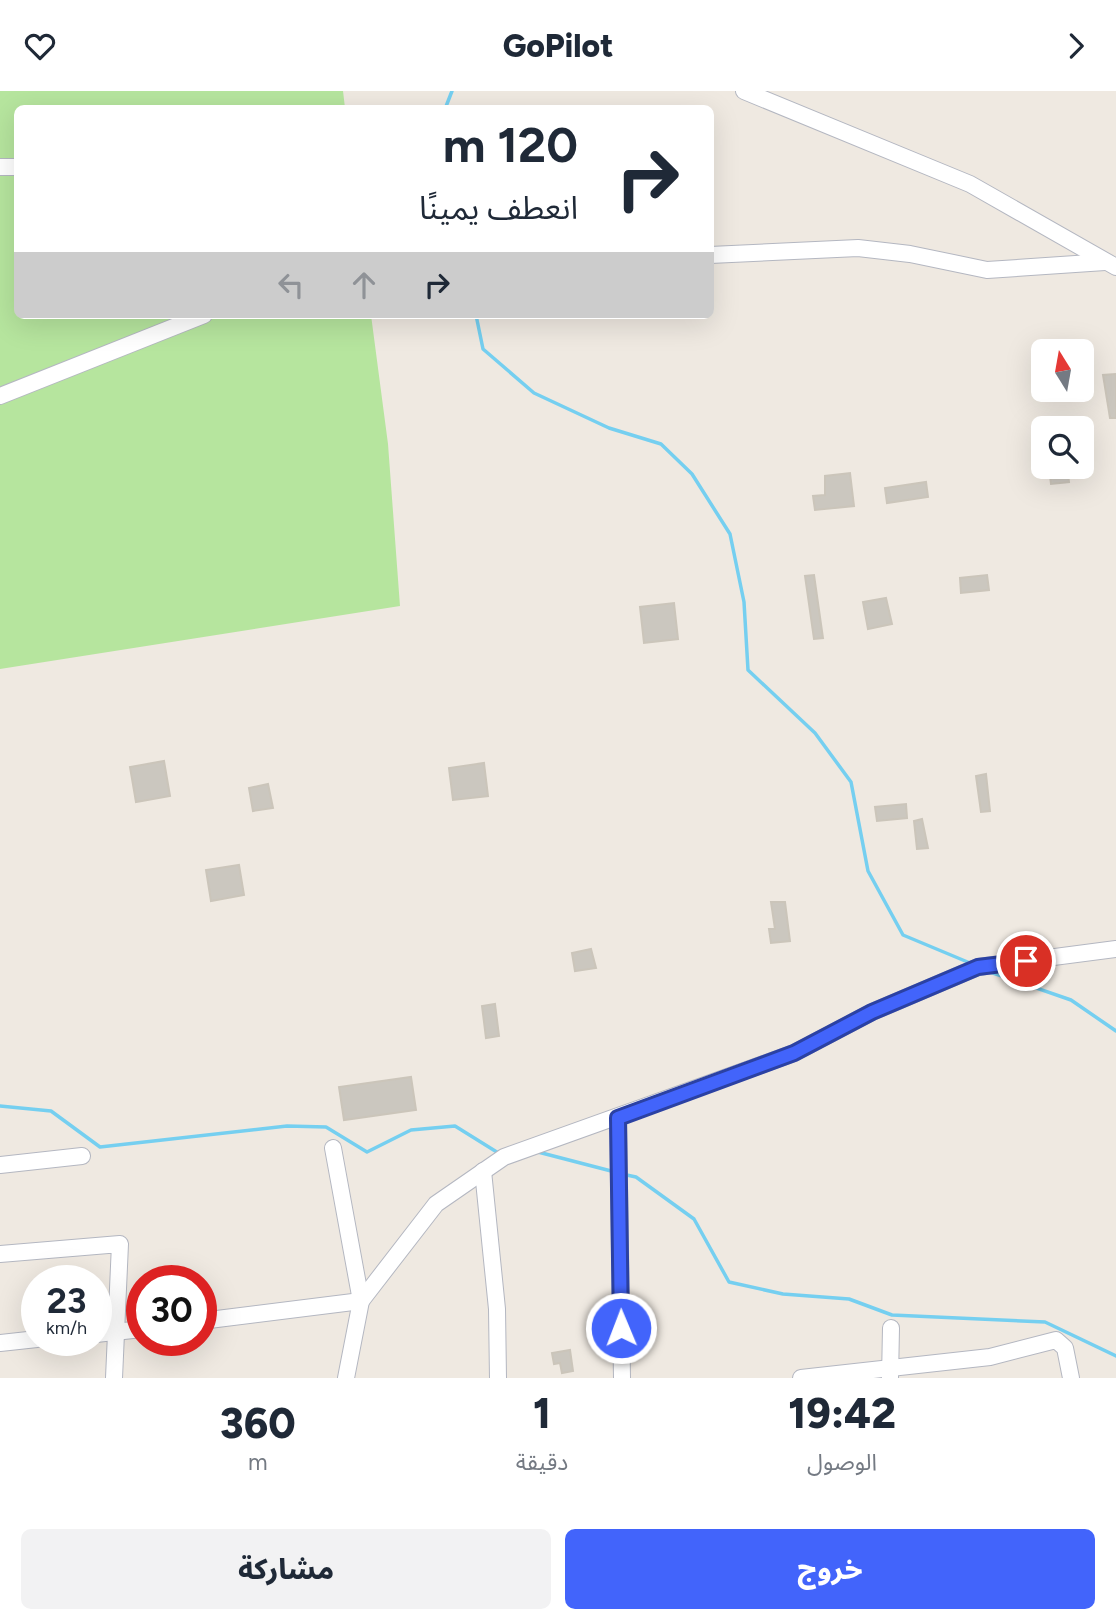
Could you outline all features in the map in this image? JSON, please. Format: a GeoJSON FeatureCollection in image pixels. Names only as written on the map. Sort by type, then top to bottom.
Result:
{"type":"FeatureCollection","features":[{"type":"Feature","properties":{"kind":"street"},"geometry":{"type":"LineString","coordinates":[[744,91],[970,184],[1110,265]]}},
{"type":"Feature","properties":{"kind":"street"},"geometry":{"type":"LineString","coordinates":[[714,255],[858,248],[910,254],[987,270],[1110,265]]}},
{"type":"Feature","properties":{"kind":"street"},"geometry":{"type":"LineString","coordinates":[[0,397],[194,319]]}},
{"type":"Feature","properties":{"kind":"street"},"geometry":{"type":"LineString","coordinates":[[217,1319],[361,1301],[436,1204],[504,1157],[794,1053],[872,1012],[978,967],[1116,949]]}},
{"type":"Feature","properties":{"kind":"street"},"geometry":{"type":"LineString","coordinates":[[618,1118],[622,1378]]}},
{"type":"Feature","properties":{"kind":"street"},"geometry":{"type":"LineString","coordinates":[[333,1148],[361,1301],[346,1378]]}},
{"type":"Feature","properties":{"kind":"street"},"geometry":{"type":"LineString","coordinates":[[0,1165],[82,1156]]}},
{"type":"Feature","properties":{"kind":"street"},"geometry":{"type":"LineString","coordinates":[[483,1171],[497,1310],[498,1378]]}},
{"type":"Feature","properties":{"kind":"street"},"geometry":{"type":"LineString","coordinates":[[0,1254],[120,1244],[114,1378]]}},
{"type":"Feature","properties":{"kind":"street"},"geometry":{"type":"LineString","coordinates":[[889,1373],[891,1328]]}},
{"type":"Feature","properties":{"kind":"street"},"geometry":{"type":"LineString","coordinates":[[112,1332],[126,1331]]}},
{"type":"Feature","properties":{"kind":"street"},"geometry":{"type":"LineString","coordinates":[[801,1378],[889,1373],[990,1357],[1056,1340],[1065,1348],[1071,1378]]}},
{"type":"Feature","properties":{"kind":"street"},"geometry":{"type":"LineString","coordinates":[[0,1343],[21,1341]]}},
{"type":"Feature","properties":{"kind":"green space"},"geometry":{"type":"Polygon","coordinates":[[[0,91],[343,91],[345,105],[14,105],[14,319],[372,319],[388,444],[400,606],[0,669],[0,91]]]}},
{"type":"Feature","properties":{"kind":"building"},"geometry":{"type":"Polygon","coordinates":[[[1116,374],[1116,418],[1110,418],[1103,375],[1116,374]]]}},
{"type":"Feature","properties":{"kind":"building"},"geometry":{"type":"Polygon","coordinates":[[[850,473],[854,506],[815,510],[813,496],[825,495],[825,476],[850,473]]]}},
{"type":"Feature","properties":{"kind":"building"},"geometry":{"type":"Polygon","coordinates":[[[1050,479],[1069,479],[1069,482],[1051,484],[1050,479]]]}},
{"type":"Feature","properties":{"kind":"building"},"geometry":{"type":"Polygon","coordinates":[[[926,482],[928,497],[887,503],[885,488],[926,482]]]}},
{"type":"Feature","properties":{"kind":"building"},"geometry":{"type":"Polygon","coordinates":[[[814,575],[823,638],[814,639],[805,576],[814,575]]]}},
{"type":"Feature","properties":{"kind":"building"},"geometry":{"type":"Polygon","coordinates":[[[987,575],[989,590],[961,593],[960,578],[987,575]]]}},
{"type":"Feature","properties":{"kind":"building"},"geometry":{"type":"Polygon","coordinates":[[[886,598],[892,624],[868,629],[863,602],[886,598]]]}},
{"type":"Feature","properties":{"kind":"building"},"geometry":{"type":"Polygon","coordinates":[[[674,603],[678,639],[644,643],[640,607],[674,603]]]}},
{"type":"Feature","properties":{"kind":"building"},"geometry":{"type":"Polygon","coordinates":[[[164,761],[170,796],[136,802],[130,767],[164,761]]]}},
{"type":"Feature","properties":{"kind":"building"},"geometry":{"type":"Polygon","coordinates":[[[484,763],[488,796],[453,800],[449,768],[484,763]]]}},
{"type":"Feature","properties":{"kind":"building"},"geometry":{"type":"Polygon","coordinates":[[[986,774],[990,811],[981,812],[976,776],[986,774]]]}},
{"type":"Feature","properties":{"kind":"building"},"geometry":{"type":"Polygon","coordinates":[[[268,784],[273,808],[253,811],[249,788],[268,784]]]}},
{"type":"Feature","properties":{"kind":"building"},"geometry":{"type":"Polygon","coordinates":[[[906,804],[907,818],[877,821],[875,807],[906,804]]]}},
{"type":"Feature","properties":{"kind":"building"},"geometry":{"type":"Polygon","coordinates":[[[922,819],[928,848],[917,849],[914,821],[922,819]]]}},
{"type":"Feature","properties":{"kind":"building"},"geometry":{"type":"Polygon","coordinates":[[[239,865],[244,895],[211,901],[206,870],[239,865]]]}},
{"type":"Feature","properties":{"kind":"building"},"geometry":{"type":"Polygon","coordinates":[[[771,902],[785,902],[790,941],[771,943],[769,929],[775,929],[771,902]]]}},
{"type":"Feature","properties":{"kind":"building"},"geometry":{"type":"Polygon","coordinates":[[[591,949],[596,968],[575,971],[572,953],[591,949]]]}},
{"type":"Feature","properties":{"kind":"building"},"geometry":{"type":"Polygon","coordinates":[[[495,1004],[499,1036],[486,1038],[482,1006],[495,1004]]]}},
{"type":"Feature","properties":{"kind":"building"},"geometry":{"type":"Polygon","coordinates":[[[411,1077],[416,1110],[344,1120],[339,1087],[411,1077]]]}},
{"type":"Feature","properties":{"kind":"building"},"geometry":{"type":"Polygon","coordinates":[[[570,1350],[573,1371],[562,1373],[560,1363],[554,1364],[552,1353],[570,1350]]]}},
{"type":"Feature","properties":{"kind":"waterway"},"geometry":{"type":"LineString","coordinates":[[447,105],[452,91]]}},
{"type":"Feature","properties":{"kind":"waterway"},"geometry":{"type":"LineString","coordinates":[[477,319],[483,349],[534,393],[609,428],[661,444],[692,474],[730,534],[744,602],[748,670],[815,733],[851,782],[868,871],[903,935],[970,963]]}},
{"type":"Feature","properties":{"kind":"waterway"},"geometry":{"type":"LineString","coordinates":[[990,972],[1071,1000],[1116,1031]]}},
{"type":"Feature","properties":{"kind":"waterway"},"geometry":{"type":"LineString","coordinates":[[0,1106],[51,1111],[100,1147],[287,1126],[326,1127],[367,1152],[411,1130],[455,1126],[500,1154]]}},
{"type":"Feature","properties":{"kind":"waterway"},"geometry":{"type":"LineString","coordinates":[[538,1152],[615,1172]]}},
{"type":"Feature","properties":{"kind":"waterway"},"geometry":{"type":"LineString","coordinates":[[622,1174],[636,1177],[694,1219],[729,1282],[783,1294],[849,1299],[892,1315],[1045,1322],[1116,1356]]}},
{"type":"Feature","properties":{"kind":"route"},"geometry":{"type":"LineString","coordinates":[[621,1328],[618,1118],[794,1053],[872,1012],[978,967],[1026,961]]}}]}
